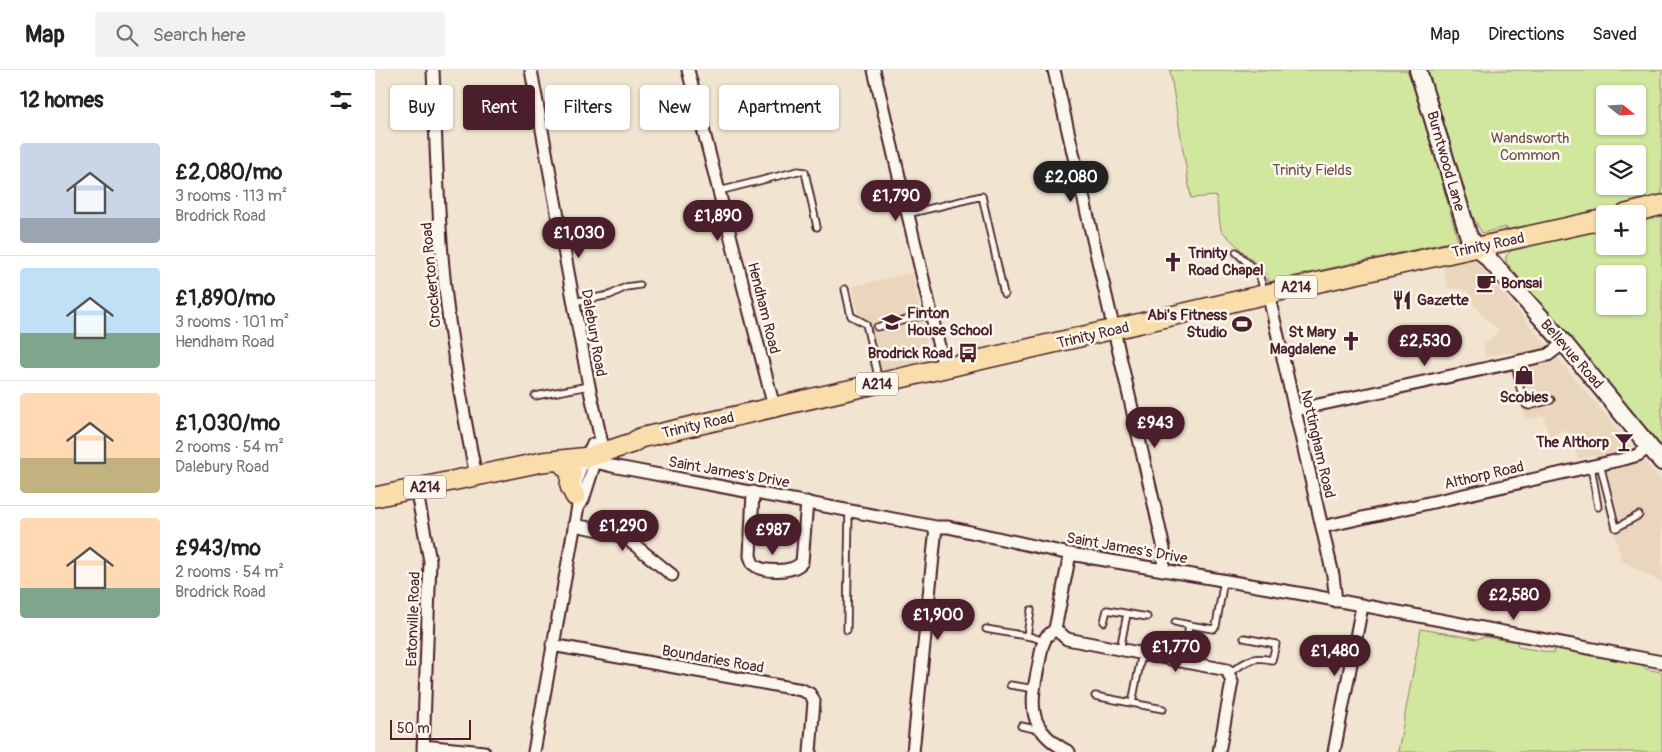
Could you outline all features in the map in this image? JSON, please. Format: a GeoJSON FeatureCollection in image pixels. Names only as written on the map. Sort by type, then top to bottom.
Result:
{"type":"FeatureCollection","features":[{"type":"Feature","properties":{"kind":"highway"},"geometry":{"type":"LineString","coordinates":[[1646,210],[1662,206]]}},
{"type":"Feature","properties":{"kind":"highway","name":"Trinity Road"},"geometry":{"type":"LineString","coordinates":[[375,497],[555,460],[562,451],[594,453],[631,436],[639,438],[1267,294],[1596,221]]}},
{"type":"Feature","properties":{"kind":"highway"},"geometry":{"type":"LineString","coordinates":[[555,460],[571,473],[570,486],[577,501]]}},
{"type":"Feature","properties":{"kind":"main road","name":"Burntwood Lane"},"geometry":{"type":"LineString","coordinates":[[1418,70],[1466,231],[1479,248]]}},
{"type":"Feature","properties":{"kind":"main road","name":"Bellevue Road"},"geometry":{"type":"LineString","coordinates":[[1479,248],[1564,344],[1662,462]]}},
{"type":"Feature","properties":{"kind":"street","name":"Crockerton Road"},"geometry":{"type":"LineString","coordinates":[[433,70],[443,266],[462,408],[476,476]]}},
{"type":"Feature","properties":{"kind":"street","name":"Dalebury Road"},"geometry":{"type":"LineString","coordinates":[[531,70],[589,386],[594,453]]}},
{"type":"Feature","properties":{"kind":"street","name":"Hendham Road"},"geometry":{"type":"LineString","coordinates":[[688,70],[774,407]]}},
{"type":"Feature","properties":{"kind":"street"},"geometry":{"type":"LineString","coordinates":[[874,70],[944,368]]}},
{"type":"Feature","properties":{"kind":"street"},"geometry":{"type":"LineString","coordinates":[[1054,70],[1164,549],[1163,570]]}},
{"type":"Feature","properties":{"kind":"street","name":"Nottingham Road"},"geometry":{"type":"LineString","coordinates":[[1267,294],[1322,527],[1337,594],[1336,601]]}},
{"type":"Feature","properties":{"kind":"street"},"geometry":{"type":"LineString","coordinates":[[1295,410],[1548,355],[1564,344]]}},
{"type":"Feature","properties":{"kind":"street","name":"Althorp Road"},"geometry":{"type":"LineString","coordinates":[[1322,527],[1638,455],[1649,447]]}},
{"type":"Feature","properties":{"kind":"street"},"geometry":{"type":"LineString","coordinates":[[534,752],[551,645],[574,525],[577,478],[594,453]]}},
{"type":"Feature","properties":{"kind":"street","name":"Saint James's Drive"},"geometry":{"type":"LineString","coordinates":[[594,453],[753,492],[936,527],[948,527],[1070,554],[1224,580],[1662,662]]}},
{"type":"Feature","properties":{"kind":"street","name":"Eatonville Road"},"geometry":{"type":"LineString","coordinates":[[416,488],[430,561],[423,749]]}},
{"type":"Feature","properties":{"kind":"street"},"geometry":{"type":"LineString","coordinates":[[753,492],[750,556],[753,564],[761,568],[791,570],[802,562],[807,502]]}},
{"type":"Feature","properties":{"kind":"street"},"geometry":{"type":"LineString","coordinates":[[574,525],[605,531],[626,538],[673,575]]}},
{"type":"Feature","properties":{"kind":"street"},"geometry":{"type":"LineString","coordinates":[[913,752],[936,527]]}},
{"type":"Feature","properties":{"kind":"street"},"geometry":{"type":"LineString","coordinates":[[1069,752],[1055,749],[1040,730],[1033,712],[1035,689],[1044,641],[1055,630],[1070,554]]}},
{"type":"Feature","properties":{"kind":"street"},"geometry":{"type":"LineString","coordinates":[[1334,752],[1362,606]]}},
{"type":"Feature","properties":{"kind":"street"},"geometry":{"type":"LineString","coordinates":[[1055,630],[1067,639],[1224,668],[1229,673],[1232,682],[1219,752]]}},
{"type":"Feature","properties":{"kind":"street","name":"Boundaries Road"},"geometry":{"type":"LineString","coordinates":[[551,645],[802,690],[810,694],[814,701],[810,752]]}},
{"type":"Feature","properties":{"kind":"street"},"geometry":{"type":"LineString","coordinates":[[423,749],[484,752]]}},
{"type":"Feature","properties":{"kind":"lane"},"geometry":{"type":"LineString","coordinates":[[719,191],[798,171],[805,172],[817,227]]}},
{"type":"Feature","properties":{"kind":"lane"},"geometry":{"type":"LineString","coordinates":[[907,214],[982,196],[1004,294]]}},
{"type":"Feature","properties":{"kind":"lane"},"geometry":{"type":"LineString","coordinates":[[1235,252],[1259,274],[1267,294]]}},
{"type":"Feature","properties":{"kind":"lane"},"geometry":{"type":"LineString","coordinates":[[573,302],[610,295],[626,288],[640,285]]}},
{"type":"Feature","properties":{"kind":"lane"},"geometry":{"type":"LineString","coordinates":[[845,289],[851,316],[866,324],[880,383]]}},
{"type":"Feature","properties":{"kind":"lane"},"geometry":{"type":"LineString","coordinates":[[877,326],[930,314]]}},
{"type":"Feature","properties":{"kind":"lane"},"geometry":{"type":"LineString","coordinates":[[1515,362],[1520,388],[1526,405],[1529,406],[1551,400]]}},
{"type":"Feature","properties":{"kind":"lane"},"geometry":{"type":"LineString","coordinates":[[535,396],[589,386]]}},
{"type":"Feature","properties":{"kind":"lane"},"geometry":{"type":"LineString","coordinates":[[1596,465],[1599,507]]}},
{"type":"Feature","properties":{"kind":"lane"},"geometry":{"type":"LineString","coordinates":[[1596,465],[1616,528],[1639,515]]}},
{"type":"Feature","properties":{"kind":"lane"},"geometry":{"type":"LineString","coordinates":[[847,630],[849,510]]}},
{"type":"Feature","properties":{"kind":"lane"},"geometry":{"type":"LineString","coordinates":[[1175,622],[1215,629],[1224,580]]}},
{"type":"Feature","properties":{"kind":"lane"},"geometry":{"type":"LineString","coordinates":[[1027,636],[1031,610]]}},
{"type":"Feature","properties":{"kind":"lane"},"geometry":{"type":"LineString","coordinates":[[1104,622],[1107,610],[1147,618]]}},
{"type":"Feature","properties":{"kind":"lane"},"geometry":{"type":"LineString","coordinates":[[1120,650],[1127,614]]}},
{"type":"Feature","properties":{"kind":"lane"},"geometry":{"type":"LineString","coordinates":[[1184,660],[1189,625]]}},
{"type":"Feature","properties":{"kind":"lane"},"geometry":{"type":"LineString","coordinates":[[986,629],[1044,641]]}},
{"type":"Feature","properties":{"kind":"lane"},"geometry":{"type":"LineString","coordinates":[[1229,673],[1247,661],[1259,657],[1272,660],[1276,644],[1244,638]]}},
{"type":"Feature","properties":{"kind":"lane"},"geometry":{"type":"LineString","coordinates":[[1132,703],[1142,653]]}},
{"type":"Feature","properties":{"kind":"lane"},"geometry":{"type":"LineString","coordinates":[[1010,685],[1035,689]]}},
{"type":"Feature","properties":{"kind":"lane"},"geometry":{"type":"LineString","coordinates":[[1095,696],[1163,709]]}},
{"type":"Feature","properties":{"kind":"lane"},"geometry":{"type":"LineString","coordinates":[[1021,726],[1040,730]]}},
{"type":"Feature","properties":{"kind":"shaded area"},"geometry":{"type":"Polygon","coordinates":[[[1474,259],[1662,482],[1662,583],[1621,560],[1596,455],[1578,459],[1574,443],[1563,429],[1549,439],[1544,416],[1525,420],[1511,352],[1486,357],[1483,345],[1500,330],[1484,317],[1473,303],[1467,290],[1448,287],[1443,265],[1474,259]]]}},
{"type":"Feature","properties":{"kind":"shaded area","name":"Finton House School"},"geometry":{"type":"Polygon","coordinates":[[[912,273],[930,358],[928,361],[875,373],[864,325],[859,319],[852,286],[912,273]]]}},
{"type":"Feature","properties":{"kind":"green space","name":"Trinity Fields"},"geometry":{"type":"Polygon","coordinates":[[[1170,70],[1407,70],[1420,103],[1458,240],[1268,282],[1268,276],[1221,230],[1216,196],[1191,198],[1170,70]]]}},
{"type":"Feature","properties":{"kind":"green space","name":"Wandsworth Common"},"geometry":{"type":"Polygon","coordinates":[[[1424,70],[1662,70],[1662,451],[1506,262],[1506,256],[1512,250],[1506,227],[1482,233],[1464,194],[1449,138],[1424,70]]]}},
{"type":"Feature","properties":{"kind":"green space"},"geometry":{"type":"Polygon","coordinates":[[[1421,629],[1477,639],[1485,637],[1517,642],[1518,647],[1554,653],[1555,647],[1590,656],[1640,663],[1646,669],[1662,672],[1662,752],[1398,752],[1421,629]]]}},
{"type":"Feature","properties":{"kind":"place","name":"Trinity Road Chapel"},"geometry":{"type":"Point","coordinates":[1173,262]}},
{"type":"Feature","properties":{"kind":"place","name":"Bonsai"},"geometry":{"type":"Point","coordinates":[1486,283]}},
{"type":"Feature","properties":{"kind":"place","name":"Gazette"},"geometry":{"type":"Point","coordinates":[1402,300]}},
{"type":"Feature","properties":{"kind":"place","name":"Finton House School"},"geometry":{"type":"Point","coordinates":[892,322]}},
{"type":"Feature","properties":{"kind":"place","name":"Abi's Fitness Studio"},"geometry":{"type":"Point","coordinates":[1242,324]}},
{"type":"Feature","properties":{"kind":"place","name":"St Mary Magdalene"},"geometry":{"type":"Point","coordinates":[1351,341]}},
{"type":"Feature","properties":{"kind":"place","name":"Brodrick Road"},"geometry":{"type":"Point","coordinates":[968,353]}},
{"type":"Feature","properties":{"kind":"place","name":"Scobies"},"geometry":{"type":"Point","coordinates":[1524,375]}},
{"type":"Feature","properties":{"kind":"place","name":"The Althorp"},"geometry":{"type":"Point","coordinates":[1624,442]}}]}
